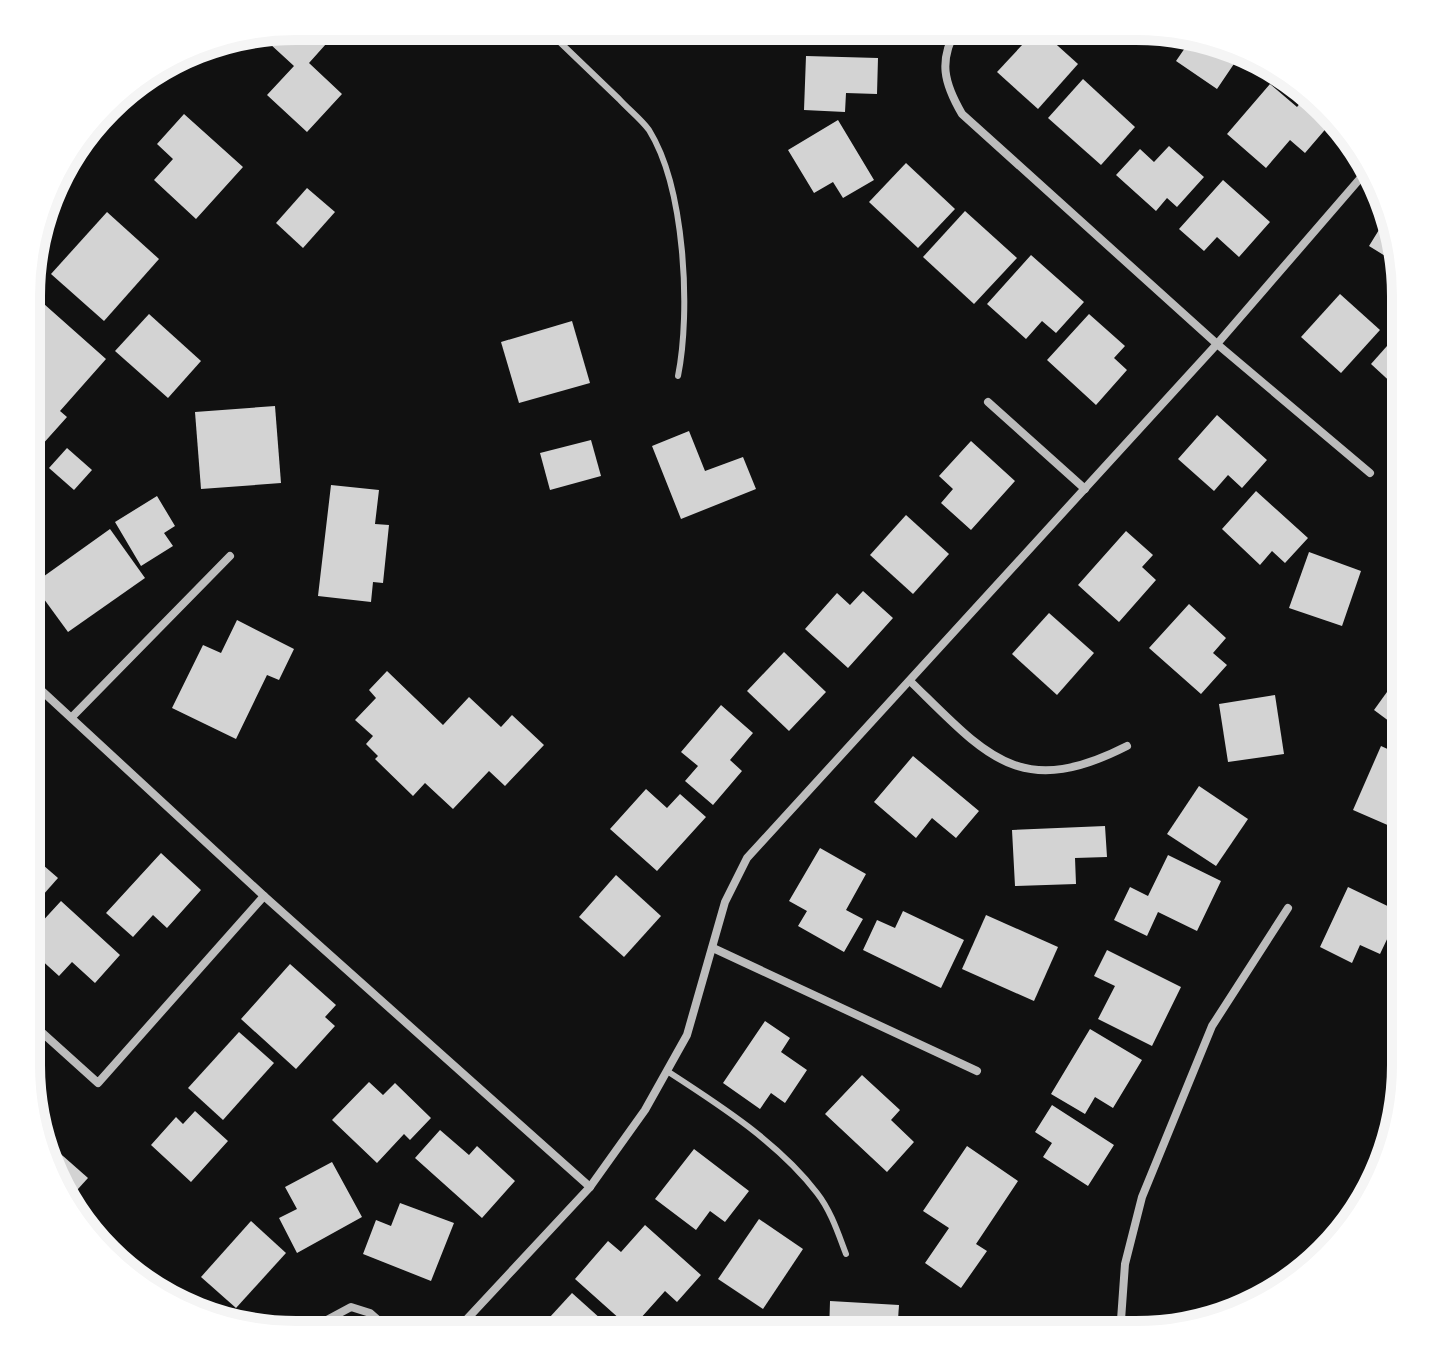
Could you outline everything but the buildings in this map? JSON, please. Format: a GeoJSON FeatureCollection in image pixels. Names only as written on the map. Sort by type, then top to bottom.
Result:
{"type":"FeatureCollection","features":[{"type":"Feature","properties":{"kind":"street"},"geometry":{"type":"LineString","coordinates":[[953,41],[945,64],[946,85],[962,114],[1217,344],[1370,473]]}},
{"type":"Feature","properties":{"kind":"street"},"geometry":{"type":"LineString","coordinates":[[466,1320],[590,1187],[645,1110],[687,1035],[725,902],[747,858],[1217,344],[1362,176]]}},
{"type":"Feature","properties":{"kind":"street"},"geometry":{"type":"LineString","coordinates":[[988,402],[1085,489]]}},
{"type":"Feature","properties":{"kind":"street"},"geometry":{"type":"LineString","coordinates":[[72,717],[230,556]]}},
{"type":"Feature","properties":{"kind":"street"},"geometry":{"type":"LineString","coordinates":[[910,681],[978,747],[1015,767],[1047,772],[1090,765],[1127,746]]}},
{"type":"Feature","properties":{"kind":"street"},"geometry":{"type":"LineString","coordinates":[[41,689],[264,896],[590,1187]]}},
{"type":"Feature","properties":{"kind":"street"},"geometry":{"type":"LineString","coordinates":[[41,1032],[98,1083],[264,896]]}},
{"type":"Feature","properties":{"kind":"street"},"geometry":{"type":"LineString","coordinates":[[1121,1320],[1125,1264],[1142,1197],[1212,1026],[1288,908]]}},
{"type":"Feature","properties":{"kind":"street"},"geometry":{"type":"LineString","coordinates":[[713,948],[977,1071]]}},
{"type":"Feature","properties":{"kind":"street"},"geometry":{"type":"LineString","coordinates":[[327,1320],[351,1307],[370,1313],[378,1320]]}},
{"type":"Feature","properties":{"kind":"lane"},"geometry":{"type":"LineString","coordinates":[[558,40],[648,129],[661,158],[671,189],[683,265],[686,339],[678,376]]}},
{"type":"Feature","properties":{"kind":"lane"},"geometry":{"type":"LineString","coordinates":[[667,1071],[703,1094],[788,1163],[816,1192],[831,1216],[846,1254]]}}]}
